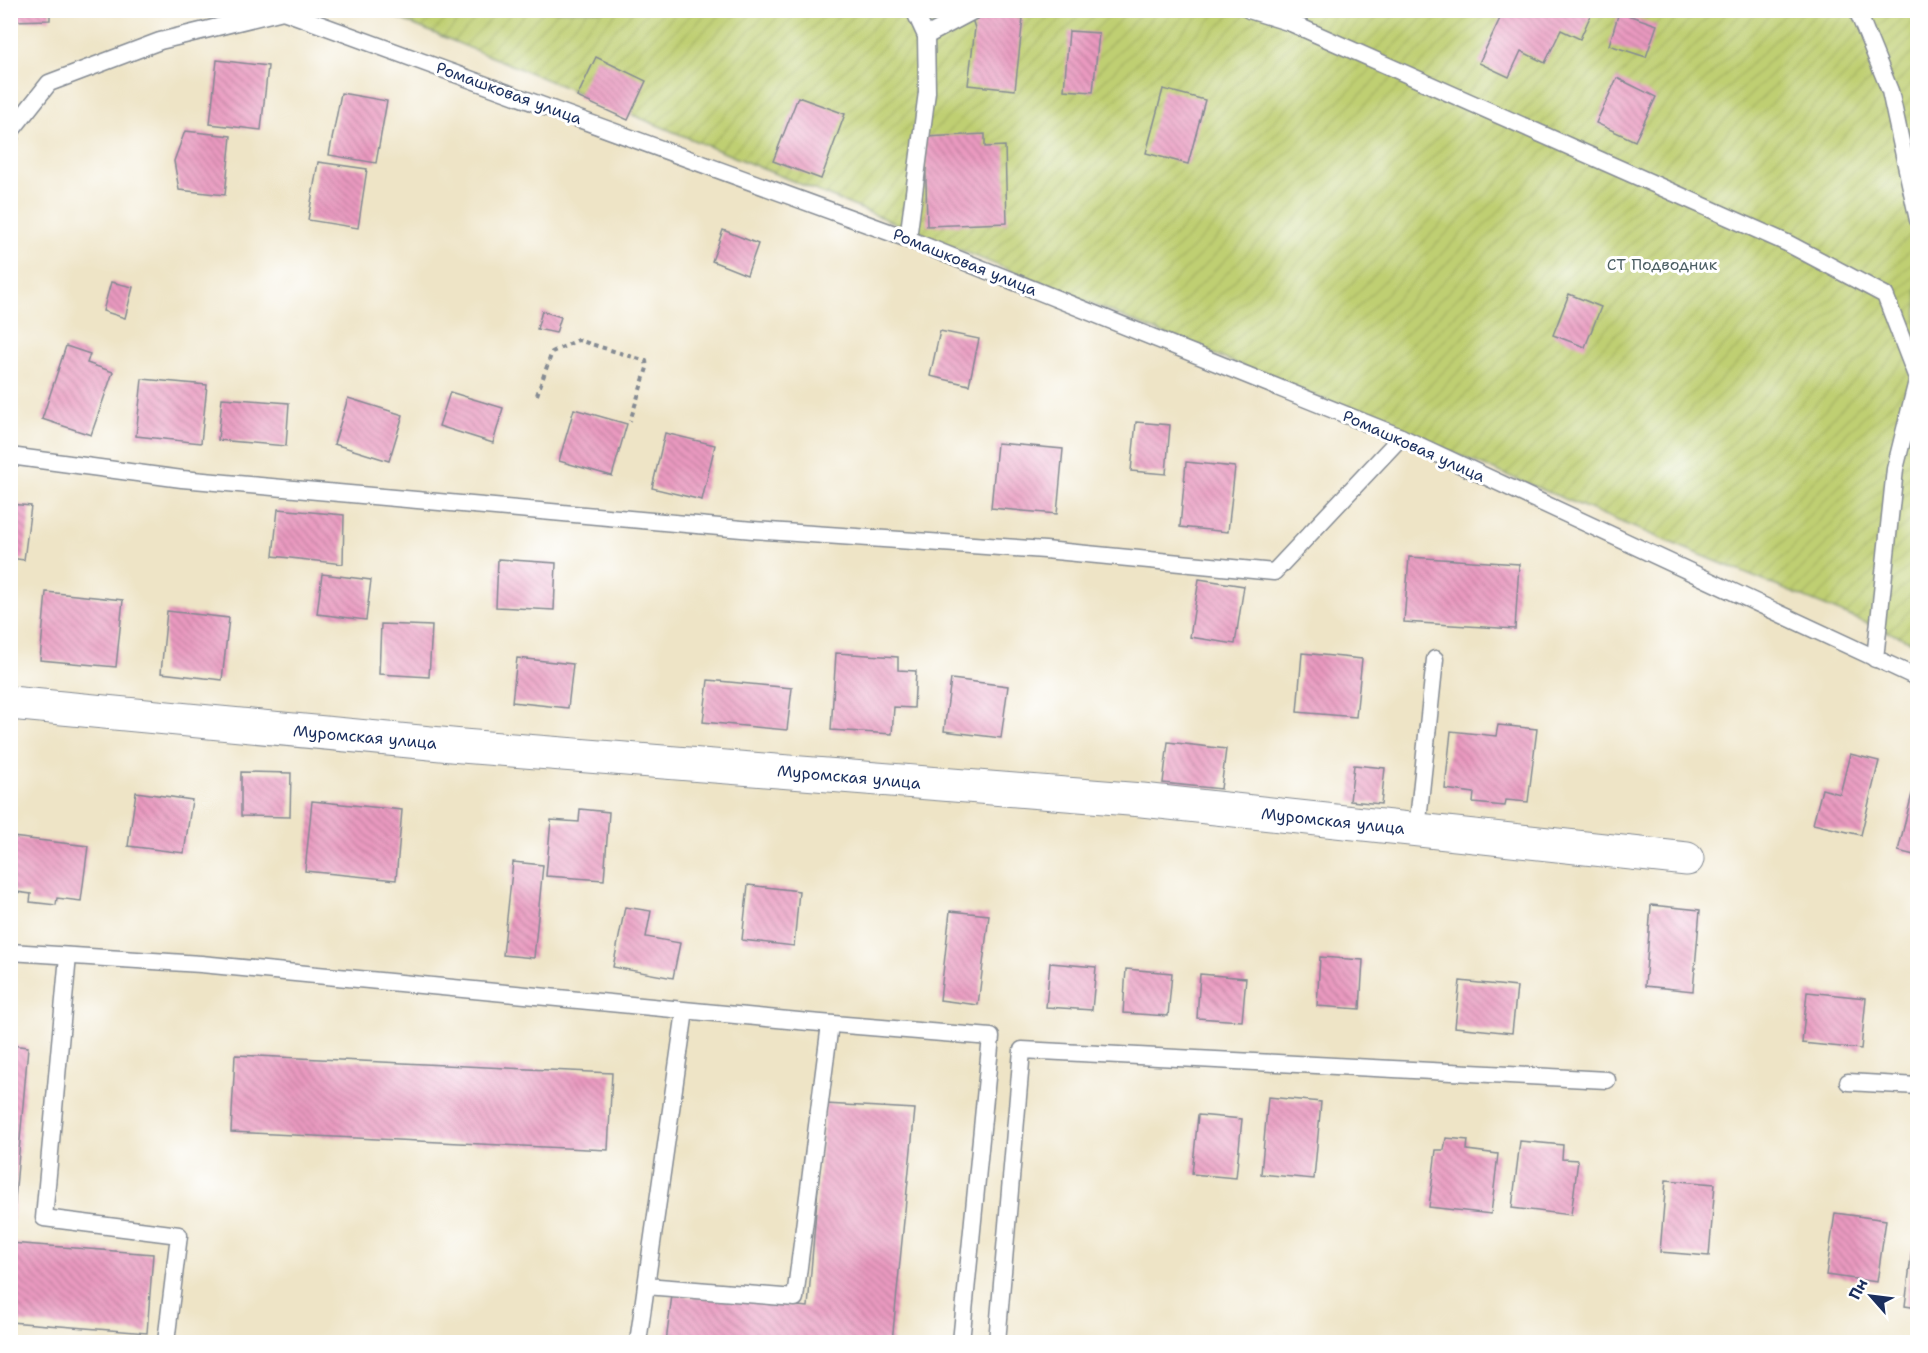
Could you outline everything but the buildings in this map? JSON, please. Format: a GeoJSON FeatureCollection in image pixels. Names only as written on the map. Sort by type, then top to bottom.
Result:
{"type":"FeatureCollection","features":[{"type":"Feature","properties":{"kind":"street","name":"Муромская улица"},"geometry":{"type":"LineString","coordinates":[[10,703],[474,747],[1142,800],[1687,859]]}},
{"type":"Feature","properties":{"kind":"lane"},"geometry":{"type":"LineString","coordinates":[[908,238],[927,92],[926,36],[914,10]]}},
{"type":"Feature","properties":{"kind":"lane"},"geometry":{"type":"LineString","coordinates":[[926,36],[975,10]]}},
{"type":"Feature","properties":{"kind":"lane"},"geometry":{"type":"LineString","coordinates":[[1250,10],[1291,23],[1787,243],[1885,295],[1917,377],[1895,469],[1875,659]]}},
{"type":"Feature","properties":{"kind":"lane"},"geometry":{"type":"LineString","coordinates":[[1857,10],[1890,91],[1917,220]]}},
{"type":"Feature","properties":{"kind":"lane","name":"Ромашковая улица"},"geometry":{"type":"LineString","coordinates":[[10,138],[11,130],[50,83],[160,41],[283,11],[908,238],[1401,437],[1917,678]]}},
{"type":"Feature","properties":{"kind":"lane"},"geometry":{"type":"LineString","coordinates":[[1907,170],[1917,149]]}},
{"type":"Feature","properties":{"kind":"lane"},"geometry":{"type":"LineString","coordinates":[[10,456],[182,479],[753,530],[1045,550],[1274,572],[1401,437]]}},
{"type":"Feature","properties":{"kind":"lane"},"geometry":{"type":"LineString","coordinates":[[1417,830],[1435,659]]}},
{"type":"Feature","properties":{"kind":"lane"},"geometry":{"type":"LineString","coordinates":[[10,952],[201,964],[685,1011],[991,1037],[961,1342]]}},
{"type":"Feature","properties":{"kind":"lane"},"geometry":{"type":"LineString","coordinates":[[68,956],[44,1218],[179,1235],[166,1342]]}},
{"type":"Feature","properties":{"kind":"lane"},"geometry":{"type":"LineString","coordinates":[[638,1342],[685,1011]]}},
{"type":"Feature","properties":{"kind":"lane"},"geometry":{"type":"LineString","coordinates":[[646,1286],[795,1298],[830,1024]]}},
{"type":"Feature","properties":{"kind":"lane"},"geometry":{"type":"LineString","coordinates":[[997,1342],[1022,1050],[1607,1080]]}},
{"type":"Feature","properties":{"kind":"lane"},"geometry":{"type":"LineString","coordinates":[[1848,1082],[1917,1086]]}},
{"type":"Feature","properties":{"kind":"path"},"geometry":{"type":"LineString","coordinates":[[537,396],[552,352],[578,340],[646,361],[647,368],[630,420]]}},
{"type":"Feature","properties":{"kind":"green space","name":"СТ Подводник"},"geometry":{"type":"Polygon","coordinates":[[[380,11],[1917,11],[1917,644],[380,11]]]}}]}
